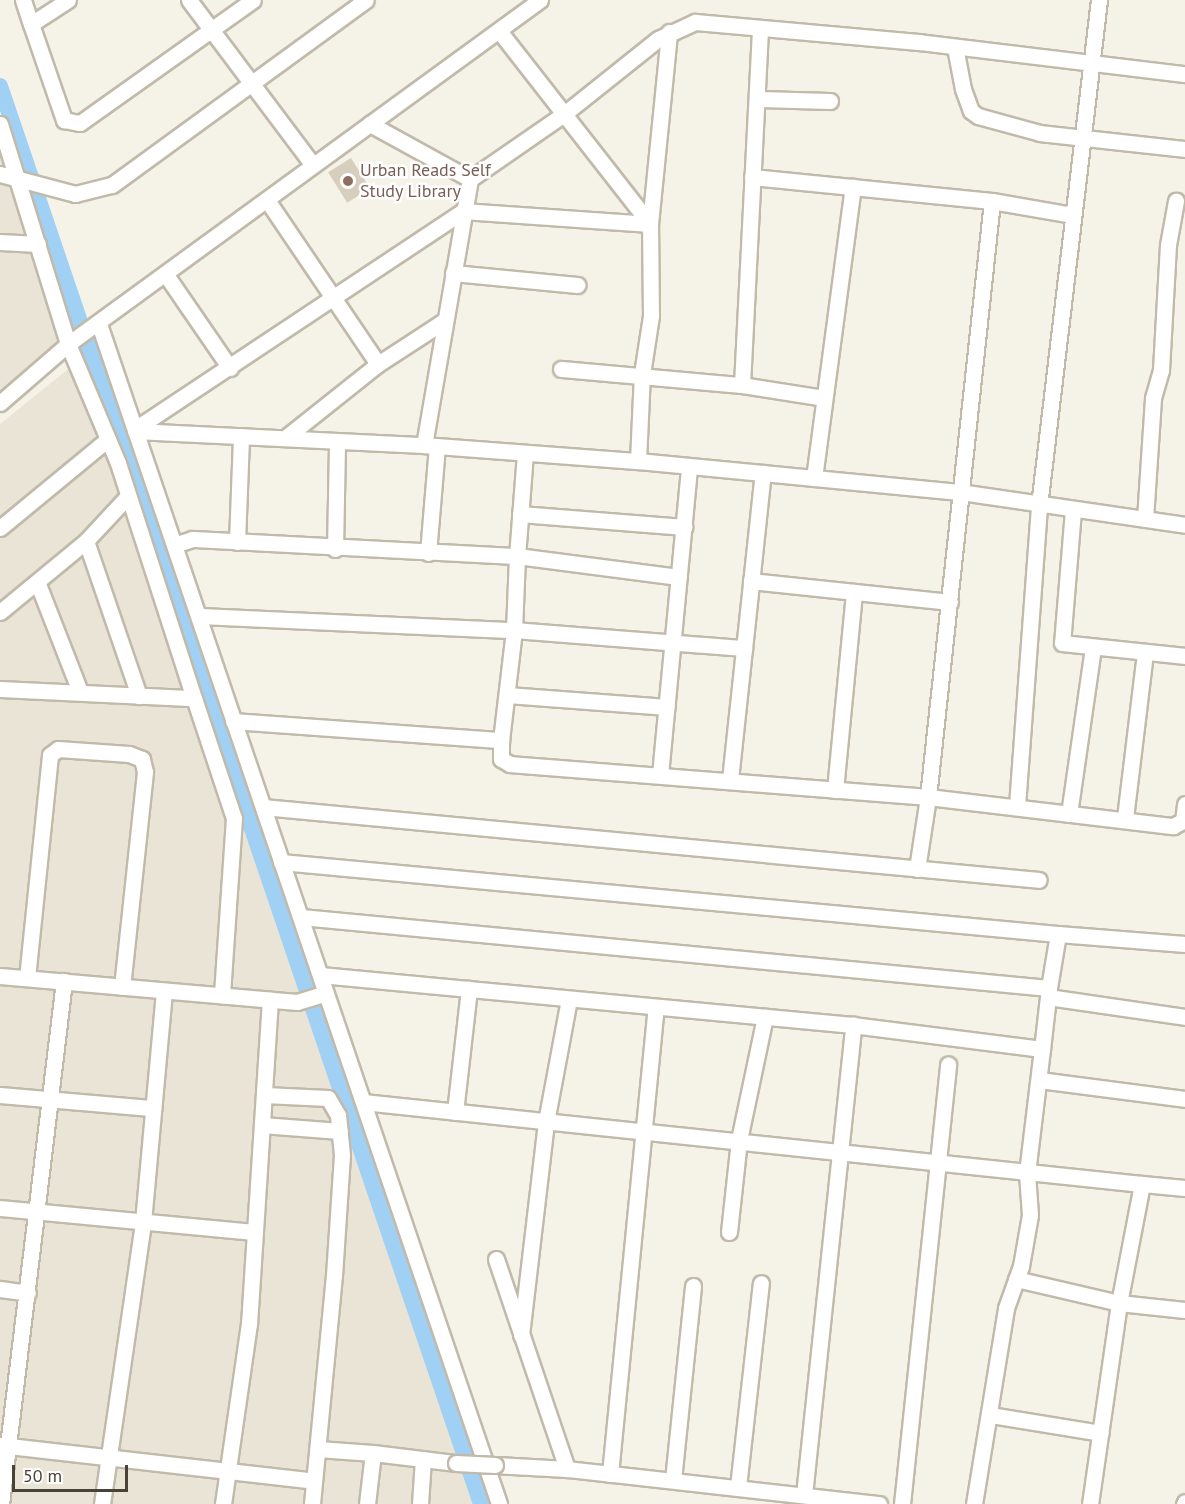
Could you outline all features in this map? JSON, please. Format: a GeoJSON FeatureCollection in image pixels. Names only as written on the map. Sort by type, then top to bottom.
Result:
{"type":"FeatureCollection","features":[{"type":"Feature","properties":{"kind":"street"},"geometry":{"type":"LineString","coordinates":[[23,0],[64,120],[70,123],[93,116],[254,0]]}},
{"type":"Feature","properties":{"kind":"street"},"geometry":{"type":"LineString","coordinates":[[32,24],[68,0]]}},
{"type":"Feature","properties":{"kind":"street"},"geometry":{"type":"LineString","coordinates":[[189,0],[313,165]]}},
{"type":"Feature","properties":{"kind":"street"},"geometry":{"type":"LineString","coordinates":[[0,174],[16,175],[75,194],[100,190],[254,84],[366,0]]}},
{"type":"Feature","properties":{"kind":"street"},"geometry":{"type":"LineString","coordinates":[[0,403],[71,342],[98,325],[313,165],[500,32],[540,0]]}},
{"type":"Feature","properties":{"kind":"street"},"geometry":{"type":"LineString","coordinates":[[1017,806],[1040,506],[1072,215],[1093,64],[1099,0]]}},
{"type":"Feature","properties":{"kind":"street"},"geometry":{"type":"LineString","coordinates":[[428,553],[430,446],[444,321],[470,179],[564,114],[669,32],[683,25],[706,22],[955,47],[1185,74]]}},
{"type":"Feature","properties":{"kind":"street"},"geometry":{"type":"LineString","coordinates":[[742,386],[752,177],[759,99],[760,28]]}},
{"type":"Feature","properties":{"kind":"street"},"geometry":{"type":"LineString","coordinates":[[500,32],[650,224]]}},
{"type":"Feature","properties":{"kind":"street"},"geometry":{"type":"LineString","coordinates":[[638,461],[642,374],[651,316],[650,224],[669,32]]}},
{"type":"Feature","properties":{"kind":"street"},"geometry":{"type":"LineString","coordinates":[[955,47],[963,89],[975,115],[1031,132],[1185,148]]}},
{"type":"Feature","properties":{"kind":"street"},"geometry":{"type":"LineString","coordinates":[[759,99],[830,101]]}},
{"type":"Feature","properties":{"kind":"street"},"geometry":{"type":"LineString","coordinates":[[0,124],[71,342],[128,496],[234,818],[222,996]]}},
{"type":"Feature","properties":{"kind":"street"},"geometry":{"type":"LineString","coordinates":[[370,124],[470,179]]}},
{"type":"Feature","properties":{"kind":"street"},"geometry":{"type":"LineString","coordinates":[[752,177],[992,201],[1072,215]]}},
{"type":"Feature","properties":{"kind":"street"},"geometry":{"type":"LineString","coordinates":[[814,478],[853,187]]}},
{"type":"Feature","properties":{"kind":"street"},"geometry":{"type":"LineString","coordinates":[[267,200],[378,364]]}},
{"type":"Feature","properties":{"kind":"street"},"geometry":{"type":"LineString","coordinates":[[917,869],[928,797],[950,602],[992,201]]}},
{"type":"Feature","properties":{"kind":"street"},"geometry":{"type":"LineString","coordinates":[[1145,519],[1153,398],[1161,370],[1168,244],[1176,201]]}},
{"type":"Feature","properties":{"kind":"street"},"geometry":{"type":"LineString","coordinates":[[135,430],[230,368],[332,296],[463,211],[650,224]]}},
{"type":"Feature","properties":{"kind":"street"},"geometry":{"type":"LineString","coordinates":[[0,242],[38,244]]}},
{"type":"Feature","properties":{"kind":"street"},"geometry":{"type":"LineString","coordinates":[[453,273],[577,285]]}},
{"type":"Feature","properties":{"kind":"street"},"geometry":{"type":"LineString","coordinates":[[166,275],[230,368]]}},
{"type":"Feature","properties":{"kind":"street"},"geometry":{"type":"LineString","coordinates":[[285,438],[378,364],[444,321]]}},
{"type":"Feature","properties":{"kind":"street"},"geometry":{"type":"LineString","coordinates":[[98,325],[177,544],[320,975],[321,995],[363,1102],[499,1504]]}},
{"type":"Feature","properties":{"kind":"street"},"geometry":{"type":"LineString","coordinates":[[561,369],[642,374],[824,398]]}},
{"type":"Feature","properties":{"kind":"street"},"geometry":{"type":"LineString","coordinates":[[135,430],[430,446],[638,461],[960,492],[1040,506],[1185,525]]}},
{"type":"Feature","properties":{"kind":"street"},"geometry":{"type":"LineString","coordinates":[[237,542],[241,436]]}},
{"type":"Feature","properties":{"kind":"street"},"geometry":{"type":"LineString","coordinates":[[0,528],[108,439]]}},
{"type":"Feature","properties":{"kind":"street"},"geometry":{"type":"LineString","coordinates":[[335,549],[337,441]]}},
{"type":"Feature","properties":{"kind":"street"},"geometry":{"type":"LineString","coordinates":[[525,453],[514,630],[501,740],[501,759],[510,764],[928,797],[1178,825],[1183,821],[1185,804]]}},
{"type":"Feature","properties":{"kind":"street"},"geometry":{"type":"LineString","coordinates":[[660,775],[689,466]]}},
{"type":"Feature","properties":{"kind":"street"},"geometry":{"type":"LineString","coordinates":[[730,780],[763,473]]}},
{"type":"Feature","properties":{"kind":"street"},"geometry":{"type":"LineString","coordinates":[[0,612],[38,584],[86,541],[128,496]]}},
{"type":"Feature","properties":{"kind":"street"},"geometry":{"type":"LineString","coordinates":[[1073,510],[1061,642],[1093,648],[1185,656]]}},
{"type":"Feature","properties":{"kind":"street"},"geometry":{"type":"LineString","coordinates":[[520,514],[684,527]]}},
{"type":"Feature","properties":{"kind":"street"},"geometry":{"type":"LineString","coordinates":[[177,544],[192,539],[335,549],[517,556],[679,577]]}},
{"type":"Feature","properties":{"kind":"street"},"geometry":{"type":"LineString","coordinates":[[86,541],[139,696]]}},
{"type":"Feature","properties":{"kind":"street"},"geometry":{"type":"LineString","coordinates":[[751,581],[950,602]]}},
{"type":"Feature","properties":{"kind":"street"},"geometry":{"type":"LineString","coordinates":[[38,584],[80,692]]}},
{"type":"Feature","properties":{"kind":"street"},"geometry":{"type":"LineString","coordinates":[[835,790],[854,592]]}},
{"type":"Feature","properties":{"kind":"street"},"geometry":{"type":"LineString","coordinates":[[200,616],[514,630],[744,648]]}},
{"type":"Feature","properties":{"kind":"street"},"geometry":{"type":"LineString","coordinates":[[1069,814],[1093,648]]}},
{"type":"Feature","properties":{"kind":"street"},"geometry":{"type":"LineString","coordinates":[[1125,818],[1145,652]]}},
{"type":"Feature","properties":{"kind":"street"},"geometry":{"type":"LineString","coordinates":[[0,689],[194,698]]}},
{"type":"Feature","properties":{"kind":"street"},"geometry":{"type":"LineString","coordinates":[[508,695],[667,707]]}},
{"type":"Feature","properties":{"kind":"street"},"geometry":{"type":"LineString","coordinates":[[234,721],[501,740]]}},
{"type":"Feature","properties":{"kind":"street"},"geometry":{"type":"LineString","coordinates":[[27,978],[50,755],[58,749],[129,754],[142,759],[145,772],[122,987]]}},
{"type":"Feature","properties":{"kind":"street"},"geometry":{"type":"LineString","coordinates":[[263,807],[1039,880]]}},
{"type":"Feature","properties":{"kind":"street"},"geometry":{"type":"LineString","coordinates":[[282,862],[1185,944]]}},
{"type":"Feature","properties":{"kind":"street"},"geometry":{"type":"LineString","coordinates":[[301,917],[1049,992],[1185,1017]]}},
{"type":"Feature","properties":{"kind":"street"},"geometry":{"type":"LineString","coordinates":[[974,1504],[991,1415],[1006,1308],[1016,1279],[1030,1215],[1027,1173],[1058,934]]}},
{"type":"Feature","properties":{"kind":"street"},"geometry":{"type":"LineString","coordinates":[[320,975],[854,1025],[1042,1049]]}},
{"type":"Feature","properties":{"kind":"street"},"geometry":{"type":"LineString","coordinates":[[0,976],[297,1002],[321,995]]}},
{"type":"Feature","properties":{"kind":"street"},"geometry":{"type":"LineString","coordinates":[[1,1504],[5,1445],[28,1293],[64,981]]}},
{"type":"Feature","properties":{"kind":"street"},"geometry":{"type":"LineString","coordinates":[[455,1112],[469,989]]}},
{"type":"Feature","properties":{"kind":"street"},"geometry":{"type":"LineString","coordinates":[[102,1504],[142,1221],[164,991]]}},
{"type":"Feature","properties":{"kind":"street"},"geometry":{"type":"LineString","coordinates":[[521,1335],[546,1122],[569,999]]}},
{"type":"Feature","properties":{"kind":"street"},"geometry":{"type":"LineString","coordinates":[[223,1504],[249,1324],[252,1232],[270,1000]]}},
{"type":"Feature","properties":{"kind":"street"},"geometry":{"type":"LineString","coordinates":[[610,1474],[656,1007]]}},
{"type":"Feature","properties":{"kind":"street"},"geometry":{"type":"LineString","coordinates":[[729,1232],[739,1140],[765,1017]]}},
{"type":"Feature","properties":{"kind":"street"},"geometry":{"type":"LineString","coordinates":[[804,1495],[838,1150],[854,1025]]}},
{"type":"Feature","properties":{"kind":"street"},"geometry":{"type":"LineString","coordinates":[[902,1504],[936,1160],[948,1064]]}},
{"type":"Feature","properties":{"kind":"street"},"geometry":{"type":"LineString","coordinates":[[1039,1080],[1185,1099]]}},
{"type":"Feature","properties":{"kind":"street"},"geometry":{"type":"LineString","coordinates":[[0,1095],[153,1108]]}},
{"type":"Feature","properties":{"kind":"street"},"geometry":{"type":"LineString","coordinates":[[264,1095],[328,1098],[335,1105],[340,1131],[335,1264],[312,1504]]}},
{"type":"Feature","properties":{"kind":"street"},"geometry":{"type":"LineString","coordinates":[[363,1102],[936,1160],[1027,1173],[1185,1188]]}},
{"type":"Feature","properties":{"kind":"street"},"geometry":{"type":"LineString","coordinates":[[262,1125],[340,1131]]}},
{"type":"Feature","properties":{"kind":"street"},"geometry":{"type":"LineString","coordinates":[[1090,1504],[1119,1303],[1142,1184]]}},
{"type":"Feature","properties":{"kind":"street"},"geometry":{"type":"LineString","coordinates":[[0,1208],[252,1232]]}},
{"type":"Feature","properties":{"kind":"street"},"geometry":{"type":"LineString","coordinates":[[496,1259],[567,1469]]}},
{"type":"Feature","properties":{"kind":"street"},"geometry":{"type":"LineString","coordinates":[[1016,1279],[1119,1303],[1185,1310]]}},
{"type":"Feature","properties":{"kind":"street"},"geometry":{"type":"LineString","coordinates":[[738,1487],[761,1283]]}},
{"type":"Feature","properties":{"kind":"street"},"geometry":{"type":"LineString","coordinates":[[673,1480],[693,1286]]}},
{"type":"Feature","properties":{"kind":"street"},"geometry":{"type":"LineString","coordinates":[[0,1289],[28,1293]]}},
{"type":"Feature","properties":{"kind":"street"},"geometry":{"type":"LineString","coordinates":[[991,1415],[1101,1433]]}},
{"type":"Feature","properties":{"kind":"street"},"geometry":{"type":"LineString","coordinates":[[5,1445],[314,1481]]}},
{"type":"Feature","properties":{"kind":"street"},"geometry":{"type":"LineString","coordinates":[[318,1449],[456,1463],[567,1469],[879,1504]]}},
{"type":"Feature","properties":{"kind":"street"},"geometry":{"type":"LineString","coordinates":[[367,1504],[373,1453]]}},
{"type":"Feature","properties":{"kind":"street"},"geometry":{"type":"LineString","coordinates":[[420,1504],[423,1459]]}},
{"type":"Feature","properties":{"kind":"shaded area"},"geometry":{"type":"Polygon","coordinates":[[[0,139],[68,346],[0,404],[0,139]]]}},
{"type":"Feature","properties":{"kind":"shaded area"},"geometry":{"type":"Polygon","coordinates":[[[81,365],[89,367],[223,770],[384,1226],[474,1504],[0,1504],[0,424],[67,370],[81,365]]]}},
{"type":"Feature","properties":{"kind":"building"},"geometry":{"type":"Polygon","coordinates":[[[351,158],[370,189],[347,203],[328,172],[351,158]]]}},
{"type":"Feature","properties":{"kind":"waterway"},"geometry":{"type":"LineString","coordinates":[[0,86],[481,1504]]}},
{"type":"Feature","properties":{"kind":"place","name":"Urban Reads Self Study Library"},"geometry":{"type":"Point","coordinates":[348,181]}}]}
